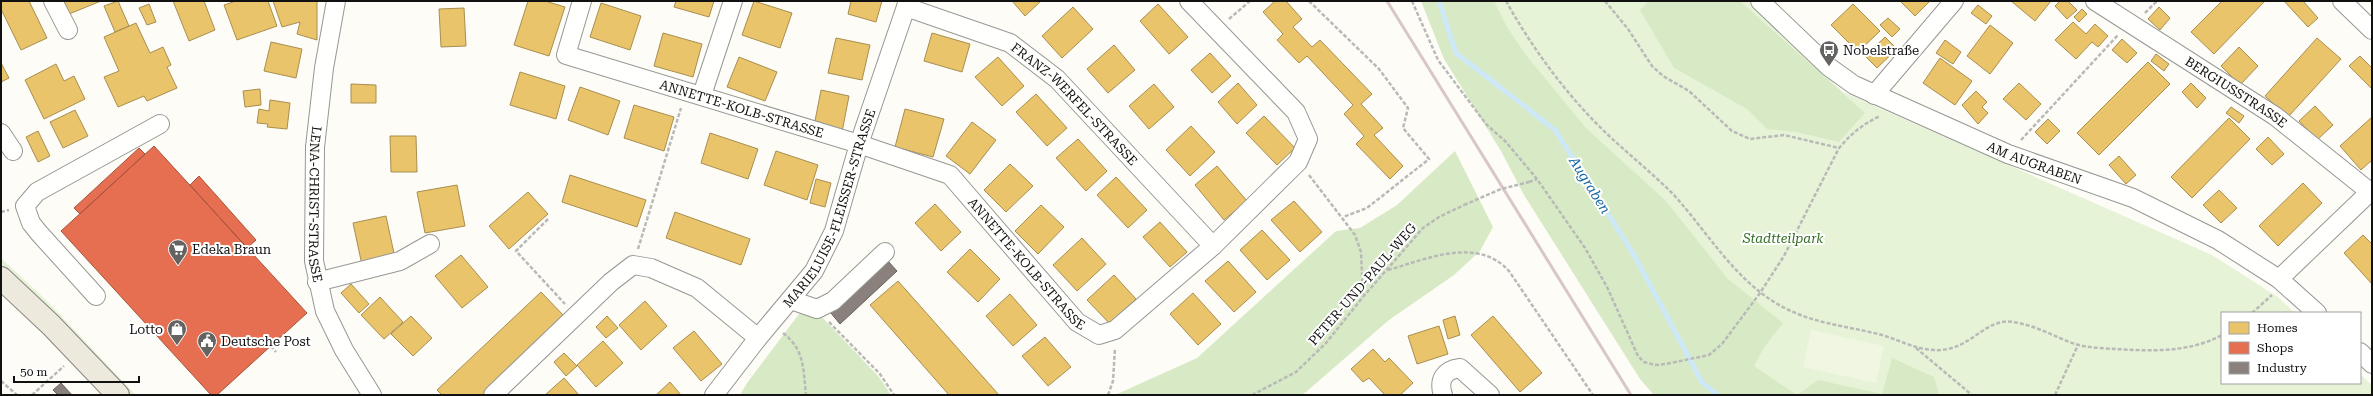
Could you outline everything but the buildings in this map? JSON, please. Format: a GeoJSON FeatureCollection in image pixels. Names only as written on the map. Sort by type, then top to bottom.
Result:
{"type":"FeatureCollection","features":[{"type":"Feature","properties":{"kind":"main road"},"geometry":{"type":"LineString","coordinates":[[1,278],[51,326],[118,395]]}},
{"type":"Feature","properties":{"kind":"main road"},"geometry":{"type":"LineString","coordinates":[[1,290],[71,359],[104,395]]}},
{"type":"Feature","properties":{"kind":"street"},"geometry":{"type":"LineString","coordinates":[[53,1],[68,30]]}},
{"type":"Feature","properties":{"kind":"street","name":"LENA-CHRIST-STRASSE"},"geometry":{"type":"LineString","coordinates":[[336,1],[324,68],[315,147],[313,238],[317,282],[325,310],[336,334],[372,395]]}},
{"type":"Feature","properties":{"kind":"street","name":"ANNETTE-KOLB-STRASSE"},"geometry":{"type":"LineString","coordinates":[[582,1],[566,55],[859,144],[950,175],[1077,322],[1099,335],[1115,330]]}},
{"type":"Feature","properties":{"kind":"street"},"geometry":{"type":"LineString","coordinates":[[694,93],[733,1]]}},
{"type":"Feature","properties":{"kind":"street"},"geometry":{"type":"LineString","coordinates":[[1115,330],[1213,246],[1298,162],[1308,139],[1296,112],[1188,1]]}},
{"type":"Feature","properties":{"kind":"street","name":"AM AUGRABEN"},"geometry":{"type":"LineString","coordinates":[[1760,1],[1828,67],[1854,85],[2008,154],[2133,198],[2218,240],[2279,279],[2316,312]]}},
{"type":"Feature","properties":{"kind":"street"},"geometry":{"type":"LineString","coordinates":[[1874,94],[1954,1]]}},
{"type":"Feature","properties":{"kind":"street","name":"BERGIUSSTRASSE"},"geometry":{"type":"LineString","coordinates":[[2095,1],[2275,116],[2371,191]]}},
{"type":"Feature","properties":{"kind":"street"},"geometry":{"type":"LineString","coordinates":[[2342,1],[2372,30]]}},
{"type":"Feature","properties":{"kind":"street","name":"MARIELUISE-FLEISSER-STRASSE"},"geometry":{"type":"LineString","coordinates":[[714,395],[770,323],[814,271],[834,231],[859,144],[907,4]]}},
{"type":"Feature","properties":{"kind":"street","name":"FRANZ-WERFEL-STRASSE"},"geometry":{"type":"LineString","coordinates":[[907,4],[1010,42],[1057,78],[1213,246]]}},
{"type":"Feature","properties":{"kind":"street"},"geometry":{"type":"LineString","coordinates":[[96,296],[38,233],[31,223],[26,206],[38,192],[160,124]]}},
{"type":"Feature","properties":{"kind":"street"},"geometry":{"type":"LineString","coordinates":[[1,133],[13,151]]}},
{"type":"Feature","properties":{"kind":"street"},"geometry":{"type":"LineString","coordinates":[[2279,279],[2371,191]]}},
{"type":"Feature","properties":{"kind":"street"},"geometry":{"type":"LineString","coordinates":[[317,282],[400,261],[430,244]]}},
{"type":"Feature","properties":{"kind":"street"},"geometry":{"type":"LineString","coordinates":[[791,300],[816,309],[833,300],[885,252]]}},
{"type":"Feature","properties":{"kind":"street"},"geometry":{"type":"LineString","coordinates":[[493,395],[611,282],[633,265],[651,268],[697,288],[758,338]]}},
{"type":"Feature","properties":{"kind":"street"},"geometry":{"type":"LineString","coordinates":[[2361,353],[2372,364]]}},
{"type":"Feature","properties":{"kind":"street"},"geometry":{"type":"LineString","coordinates":[[1443,395],[1440,387],[1441,378],[1451,369],[1460,368],[1490,395]]}},
{"type":"Feature","properties":{"kind":"path"},"geometry":{"type":"LineString","coordinates":[[1216,31],[1250,1]]}},
{"type":"Feature","properties":{"kind":"path"},"geometry":{"type":"LineString","coordinates":[[1309,1],[1379,69],[1408,108],[1403,128],[1429,159],[1367,208],[1343,217]]}},
{"type":"Feature","properties":{"kind":"path"},"geometry":{"type":"LineString","coordinates":[[1412,1],[1438,60],[1486,124],[1506,142],[1537,179],[1585,248],[1603,281],[1638,356],[1644,362],[1655,365],[1709,355],[1722,344],[1760,293],[1799,229],[1839,148],[1850,134],[1862,124],[1884,114],[1894,104]]}},
{"type":"Feature","properties":{"kind":"path"},"geometry":{"type":"LineString","coordinates":[[1506,1],[1534,46],[1593,120],[1672,194],[1700,225],[1734,269],[1760,293],[1804,317],[1881,335],[1915,348],[1933,350],[1951,350],[1964,345],[1991,326],[2002,322],[2013,322],[2030,326],[2078,345],[2144,351],[2168,350],[2194,346],[2221,335]]}},
{"type":"Feature","properties":{"kind":"path"},"geometry":{"type":"LineString","coordinates":[[1605,1],[1628,29],[1652,66],[1663,76],[1689,91],[1732,131],[1750,139],[1784,135],[1839,148]]}},
{"type":"Feature","properties":{"kind":"path"},"geometry":{"type":"LineString","coordinates":[[2008,154],[2120,33],[2132,25],[2157,1]]}},
{"type":"Feature","properties":{"kind":"path"},"geometry":{"type":"LineString","coordinates":[[633,265],[694,93]]}},
{"type":"Feature","properties":{"kind":"path"},"geometry":{"type":"LineString","coordinates":[[1298,162],[1343,217],[1355,235],[1361,252],[1363,297]]}},
{"type":"Feature","properties":{"kind":"path","name":"PETER-UND-PAUL-WEG"},"geometry":{"type":"LineString","coordinates":[[1252,395],[1296,372],[1326,343],[1363,297],[1423,228],[1439,217],[1501,189],[1537,179]]}},
{"type":"Feature","properties":{"kind":"path"},"geometry":{"type":"LineString","coordinates":[[548,219],[516,251],[576,316]]}},
{"type":"Feature","properties":{"kind":"path"},"geometry":{"type":"LineString","coordinates":[[1388,270],[1457,252],[1483,253],[1493,257],[1509,271],[1593,395]]}},
{"type":"Feature","properties":{"kind":"path"},"geometry":{"type":"LineString","coordinates":[[2253,312],[2271,298],[2279,279]]}},
{"type":"Feature","properties":{"kind":"path"},"geometry":{"type":"LineString","coordinates":[[816,309],[880,374],[894,395]]}},
{"type":"Feature","properties":{"kind":"path"},"geometry":{"type":"LineString","coordinates":[[770,323],[794,342],[801,356],[806,395]]}},
{"type":"Feature","properties":{"kind":"path"},"geometry":{"type":"LineString","coordinates":[[1108,395],[1113,381],[1115,330]]}},
{"type":"Feature","properties":{"kind":"path"},"geometry":{"type":"LineString","coordinates":[[2057,394],[2078,345]]}},
{"type":"Feature","properties":{"kind":"path"},"geometry":{"type":"LineString","coordinates":[[271,346],[276,352]]}},
{"type":"Feature","properties":{"kind":"path"},"geometry":{"type":"LineString","coordinates":[[1915,348],[1972,395]]}},
{"type":"Feature","properties":{"kind":"path"},"geometry":{"type":"LineString","coordinates":[[32,395],[64,366]]}},
{"type":"Feature","properties":{"kind":"path"},"geometry":{"type":"LineString","coordinates":[[1,380],[17,395]]}},
{"type":"Feature","properties":{"kind":"green space"},"geometry":{"type":"Polygon","coordinates":[[[1421,1],[1494,1],[1507,27],[1526,55],[1586,128],[1666,201],[1728,279],[1783,323],[1763,349],[1754,366],[1797,395],[1654,395],[1640,379],[1524,195],[1501,151],[1444,59],[1421,1]]]}},
{"type":"Feature","properties":{"kind":"green space","name":"Stadtteilpark"},"geometry":{"type":"Polygon","coordinates":[[[1451,1],[1748,1],[1843,92],[2212,255],[2278,297],[2294,312],[2221,312],[2221,384],[2361,384],[2361,375],[2372,385],[2372,395],[1702,395],[1451,1]]]}},
{"type":"Feature","properties":{"kind":"green space"},"geometry":{"type":"Polygon","coordinates":[[[1649,1],[1740,1],[1865,113],[1839,142],[1796,132],[1767,129],[1747,109],[1674,68],[1640,10],[1649,1]]]}},
{"type":"Feature","properties":{"kind":"green space"},"geometry":{"type":"Polygon","coordinates":[[[1455,151],[1493,227],[1480,251],[1454,275],[1389,320],[1306,392],[1301,395],[1115,395],[1197,358],[1336,231],[1360,228],[1397,205],[1455,151]]]}},
{"type":"Feature","properties":{"kind":"green space"},"geometry":{"type":"Polygon","coordinates":[[[1,258],[47,301],[136,395],[122,395],[1,272],[1,258]]]}},
{"type":"Feature","properties":{"kind":"green space"},"geometry":{"type":"Polygon","coordinates":[[[802,310],[821,316],[879,377],[891,395],[740,395],[747,383],[802,310]]]}},
{"type":"Feature","properties":{"kind":"green space"},"geometry":{"type":"Polygon","coordinates":[[[1811,330],[1884,346],[1876,383],[1803,367],[1811,330]]]}},
{"type":"Feature","properties":{"kind":"green space"},"geometry":{"type":"Polygon","coordinates":[[[1892,358],[1934,377],[1939,395],[1797,395],[1818,380],[1882,394],[1892,358]]]}},
{"type":"Feature","properties":{"kind":"waterway","name":"Augraben"},"geometry":{"type":"LineString","coordinates":[[1439,1],[1456,53],[1555,130],[1634,255],[1702,382],[1717,395]]}},
{"type":"Feature","properties":{"kind":"railway"},"geometry":{"type":"LineString","coordinates":[[1387,1],[1631,395]]}},
{"type":"Feature","properties":{"kind":"place","name":"Nobelstraße"},"geometry":{"type":"Point","coordinates":[1829,67]}},
{"type":"Feature","properties":{"kind":"place","name":"Edeka Braun"},"geometry":{"type":"Point","coordinates":[178,266]}},
{"type":"Feature","properties":{"kind":"place","name":"Lotto"},"geometry":{"type":"Point","coordinates":[177,346]}},
{"type":"Feature","properties":{"kind":"place","name":"Deutsche Post"},"geometry":{"type":"Point","coordinates":[207,358]}}]}
